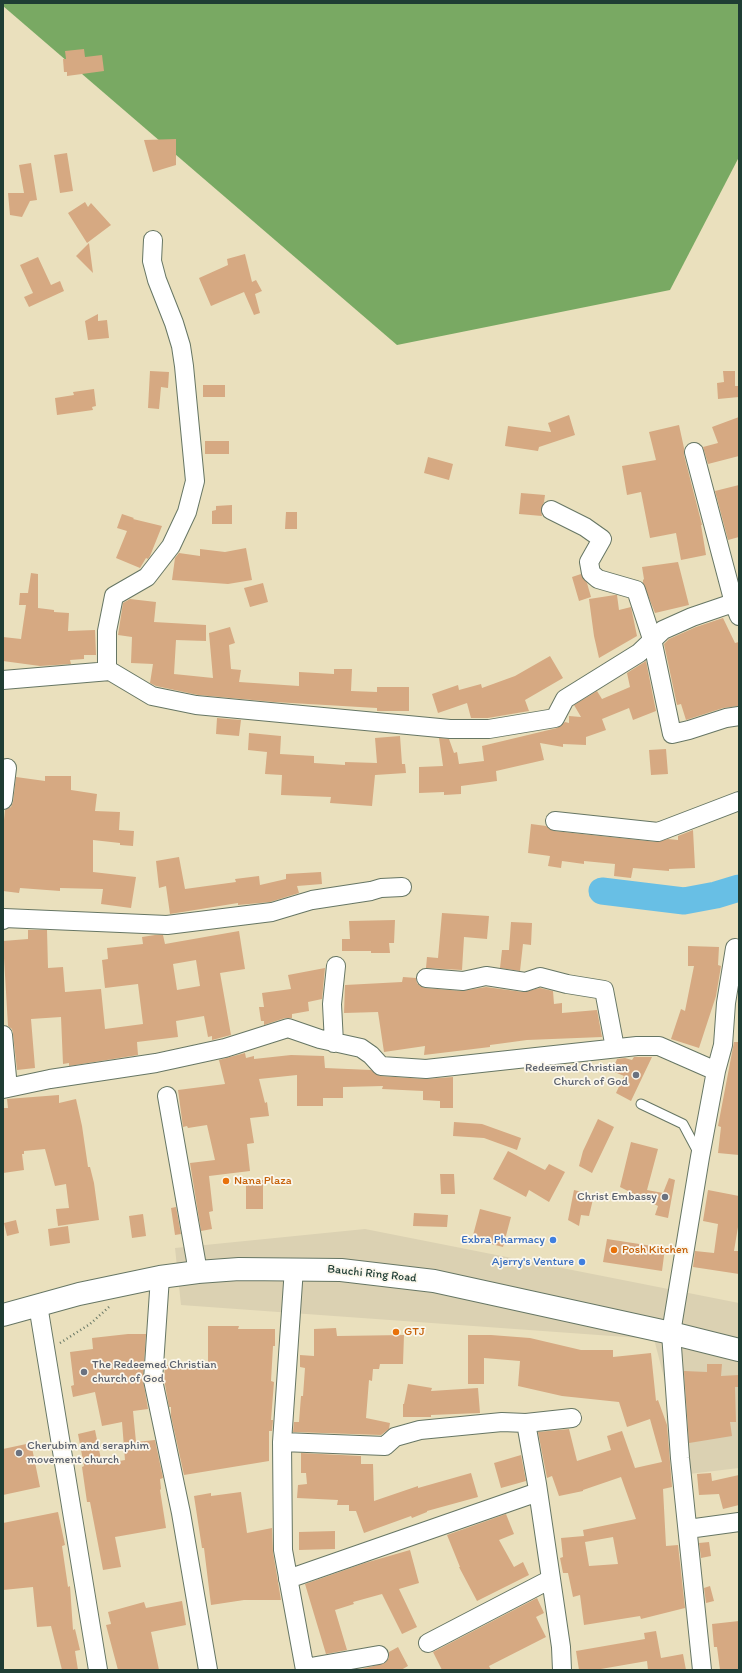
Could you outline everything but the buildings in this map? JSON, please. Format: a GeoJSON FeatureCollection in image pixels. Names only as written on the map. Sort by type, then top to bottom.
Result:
{"type":"FeatureCollection","features":[{"type":"Feature","properties":{"kind":"main road","name":"Bauchi Ring Road"},"geometry":{"type":"LineString","coordinates":[[3,1315],[79,1294],[160,1277],[198,1272],[239,1268],[349,1270],[434,1281],[671,1333],[739,1350]]}},
{"type":"Feature","properties":{"kind":"street"},"geometry":{"type":"LineString","coordinates":[[153,240],[152,261],[157,280],[174,323],[181,346],[195,481],[187,512],[171,546],[147,577],[114,596],[107,631],[107,670],[152,696],[196,705],[450,729],[489,729],[555,718],[564,699],[639,653],[663,630],[685,620],[737,607],[694,452]]}},
{"type":"Feature","properties":{"kind":"street"},"geometry":{"type":"LineString","coordinates":[[551,510],[585,527],[602,539],[589,562],[591,573],[598,579],[636,590],[652,639],[672,734],[690,730],[726,718],[739,716]]}},
{"type":"Feature","properties":{"kind":"street"},"geometry":{"type":"LineString","coordinates":[[3,680],[110,671]]}},
{"type":"Feature","properties":{"kind":"street"},"geometry":{"type":"LineString","coordinates":[[3,800],[6,768]]}},
{"type":"Feature","properties":{"kind":"street"},"geometry":{"type":"LineString","coordinates":[[555,821],[658,832],[739,800]]}},
{"type":"Feature","properties":{"kind":"street"},"geometry":{"type":"LineString","coordinates":[[3,920],[4,918],[167,925],[272,912],[312,900],[371,891],[381,888],[402,887]]}},
{"type":"Feature","properties":{"kind":"street"},"geometry":{"type":"LineString","coordinates":[[702,1670],[680,1458],[671,1333],[700,1157],[716,1071],[723,1045],[726,1004],[734,948]]}},
{"type":"Feature","properties":{"kind":"street"},"geometry":{"type":"LineString","coordinates":[[334,1043],[332,1004],[336,966]]}},
{"type":"Feature","properties":{"kind":"street"},"geometry":{"type":"LineString","coordinates":[[426,978],[463,981],[486,976],[524,982],[540,977],[567,984],[604,990],[615,1048]]}},
{"type":"Feature","properties":{"kind":"street"},"geometry":{"type":"LineString","coordinates":[[3,1035],[6,1089],[50,1079],[164,1062],[225,1048],[288,1028],[334,1043],[361,1048],[382,1066],[426,1069],[615,1048],[659,1046],[716,1071]]}},
{"type":"Feature","properties":{"kind":"street"},"geometry":{"type":"LineString","coordinates":[[168,1096],[198,1272]]}},
{"type":"Feature","properties":{"kind":"street"},"geometry":{"type":"LineString","coordinates":[[294,1268],[282,1442],[283,1550],[305,1669],[379,1655]]}},
{"type":"Feature","properties":{"kind":"street"},"geometry":{"type":"LineString","coordinates":[[160,1277],[153,1380],[181,1513],[208,1670]]}},
{"type":"Feature","properties":{"kind":"street"},"geometry":{"type":"LineString","coordinates":[[38,1305],[98,1670]]}},
{"type":"Feature","properties":{"kind":"street"},"geometry":{"type":"LineString","coordinates":[[282,1442],[385,1446],[394,1437],[420,1430],[502,1422],[526,1423],[572,1418]]}},
{"type":"Feature","properties":{"kind":"street"},"geometry":{"type":"LineString","coordinates":[[526,1423],[551,1579],[562,1670]]}},
{"type":"Feature","properties":{"kind":"street"},"geometry":{"type":"LineString","coordinates":[[288,1579],[538,1492]]}},
{"type":"Feature","properties":{"kind":"street"},"geometry":{"type":"LineString","coordinates":[[688,1528],[739,1522]]}},
{"type":"Feature","properties":{"kind":"street"},"geometry":{"type":"LineString","coordinates":[[428,1643],[551,1579]]}},
{"type":"Feature","properties":{"kind":"lane"},"geometry":{"type":"LineString","coordinates":[[641,1104],[684,1124],[700,1157]]}},
{"type":"Feature","properties":{"kind":"path"},"geometry":{"type":"LineString","coordinates":[[58,1343],[90,1324],[114,1303]]}},
{"type":"Feature","properties":{"kind":"shaded area"},"geometry":{"type":"Polygon","coordinates":[[[365,1229],[739,1303],[739,1468],[689,1474],[654,1339],[181,1305],[175,1248],[365,1229]]]}},
{"type":"Feature","properties":{"kind":"green space"},"geometry":{"type":"Polygon","coordinates":[[[3,3],[739,3],[739,157],[670,290],[397,345],[3,6],[3,3]]]}},
{"type":"Feature","properties":{"kind":"waterway"},"geometry":{"type":"LineString","coordinates":[[602,891],[684,901],[716,895],[739,888]]}},
{"type":"Feature","properties":{"kind":"place","name":"Redeemed Christian Church of God"},"geometry":{"type":"Point","coordinates":[636,1075]}},
{"type":"Feature","properties":{"kind":"place","name":"Nana Plaza"},"geometry":{"type":"Point","coordinates":[226,1181]}},
{"type":"Feature","properties":{"kind":"place","name":"Christ Embassy"},"geometry":{"type":"Point","coordinates":[665,1197]}},
{"type":"Feature","properties":{"kind":"place","name":"Exbra Pharmacy"},"geometry":{"type":"Point","coordinates":[553,1240]}},
{"type":"Feature","properties":{"kind":"place","name":"Posh Kitchen"},"geometry":{"type":"Point","coordinates":[614,1250]}},
{"type":"Feature","properties":{"kind":"place","name":"Ajerry's Venture"},"geometry":{"type":"Point","coordinates":[582,1262]}},
{"type":"Feature","properties":{"kind":"place","name":"GTJ"},"geometry":{"type":"Point","coordinates":[396,1332]}},
{"type":"Feature","properties":{"kind":"place","name":"The Redeemed Christian church of God"},"geometry":{"type":"Point","coordinates":[84,1372]}},
{"type":"Feature","properties":{"kind":"place","name":"Cherubim and seraphim movement church"},"geometry":{"type":"Point","coordinates":[19,1453]}}]}
